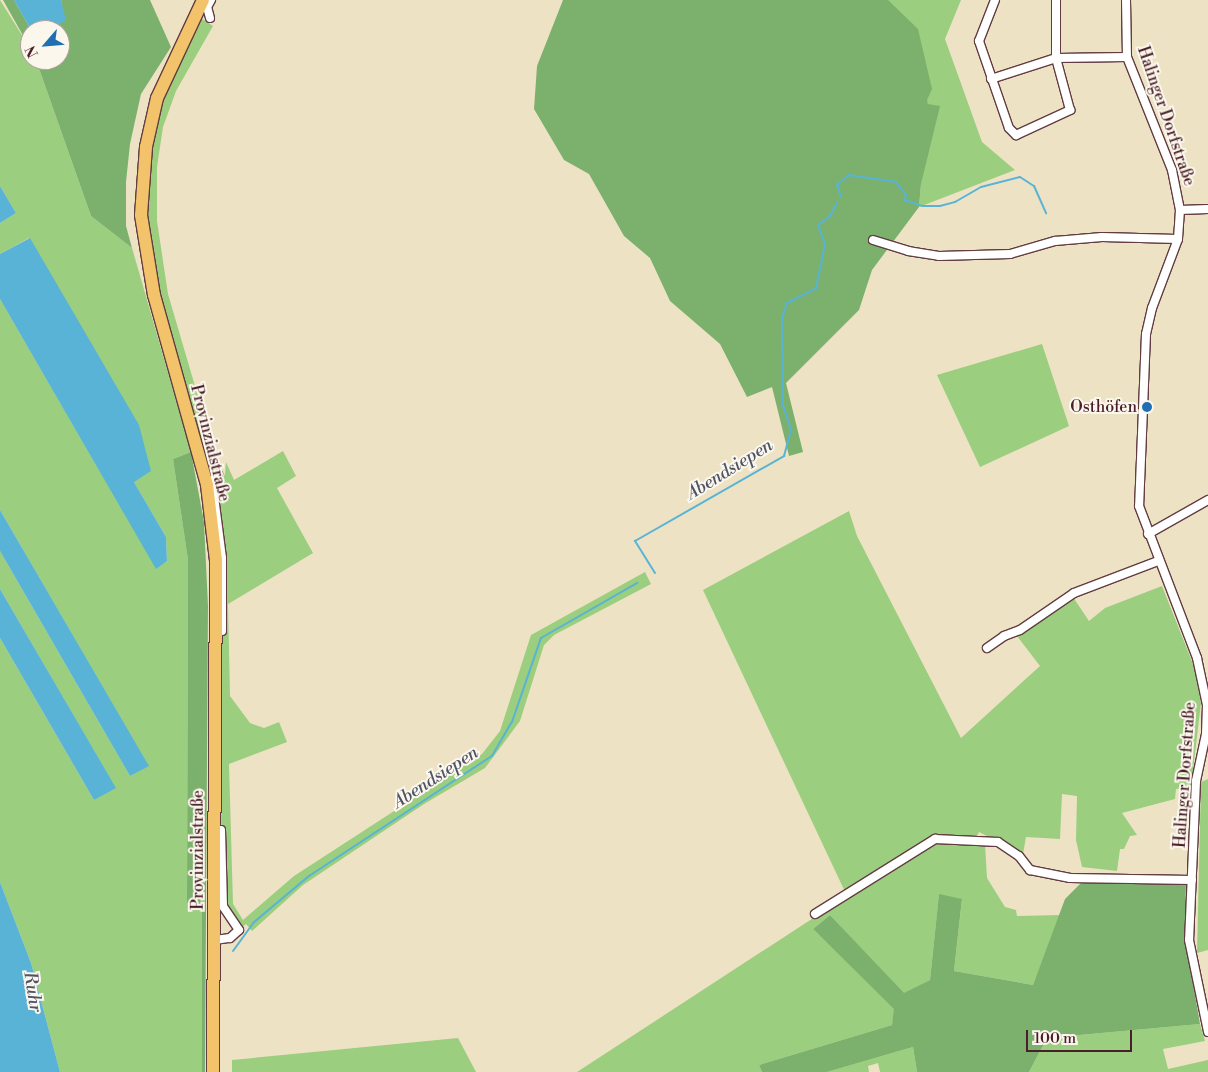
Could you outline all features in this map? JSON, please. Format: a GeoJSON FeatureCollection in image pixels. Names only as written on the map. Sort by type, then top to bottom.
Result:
{"type":"FeatureCollection","features":[{"type":"Feature","properties":{"kind":"main road","name":"Provinzialstraße"},"geometry":{"type":"LineString","coordinates":[[203,0],[157,98],[146,147],[142,215],[154,295],[204,477],[212,520],[216,607],[213,1072]]}},
{"type":"Feature","properties":{"kind":"street"},"geometry":{"type":"LineString","coordinates":[[210,18],[207,7],[211,0]]}},
{"type":"Feature","properties":{"kind":"street"},"geometry":{"type":"LineString","coordinates":[[995,0],[979,41],[1013,135],[1070,110],[1056,58],[1056,0]]}},
{"type":"Feature","properties":{"kind":"street","name":"Halinger Dorfstraße"},"geometry":{"type":"LineString","coordinates":[[1126,0],[1127,57],[1172,170],[1180,210],[1178,239],[1152,308],[1146,334],[1139,506],[1158,561],[1197,658],[1207,705],[1206,734],[1196,781],[1189,940],[1208,1032]]}},
{"type":"Feature","properties":{"kind":"street"},"geometry":{"type":"LineString","coordinates":[[992,79],[1056,58],[1127,57]]}},
{"type":"Feature","properties":{"kind":"street"},"geometry":{"type":"LineString","coordinates":[[1180,210],[1208,209]]}},
{"type":"Feature","properties":{"kind":"street"},"geometry":{"type":"LineString","coordinates":[[872,240],[908,252],[939,256],[1010,254],[1056,241],[1083,239],[1178,239]]}},
{"type":"Feature","properties":{"kind":"street","name":"Provinzialstraße"},"geometry":{"type":"LineString","coordinates":[[215,940],[230,938],[239,930],[223,906],[222,898],[222,573],[212,481],[218,474]]}},
{"type":"Feature","properties":{"kind":"street"},"geometry":{"type":"LineString","coordinates":[[1148,534],[1208,500]]}},
{"type":"Feature","properties":{"kind":"street"},"geometry":{"type":"LineString","coordinates":[[987,648],[1004,636],[1020,630],[1074,593],[1158,561]]}},
{"type":"Feature","properties":{"kind":"street"},"geometry":{"type":"LineString","coordinates":[[815,914],[935,839],[998,842],[1019,856],[1030,870],[1070,878],[1192,880]]}},
{"type":"Feature","properties":{"kind":"green space"},"geometry":{"type":"Polygon","coordinates":[[[0,0],[20,32],[20,70],[40,70],[91,216],[132,248],[191,452],[173,459],[188,560],[187,903],[202,908],[202,1072],[60,1072],[31,963],[0,882],[0,638],[94,800],[115,787],[0,589],[0,551],[130,776],[148,765],[0,510],[0,299],[156,568],[167,561],[166,537],[134,482],[29,238],[0,254],[0,223],[16,213],[0,186],[0,0]]]}},
{"type":"Feature","properties":{"kind":"green space"},"geometry":{"type":"Polygon","coordinates":[[[3,0],[14,0],[25,20],[20,20],[20,30],[3,0]]]}},
{"type":"Feature","properties":{"kind":"green space"},"geometry":{"type":"Polygon","coordinates":[[[61,0],[150,0],[171,47],[141,94],[130,144],[126,182],[126,226],[132,248],[91,216],[40,70],[70,70],[70,20],[42,20],[62,6],[61,0]]]}},
{"type":"Feature","properties":{"kind":"green space"},"geometry":{"type":"Polygon","coordinates":[[[563,0],[888,0],[918,29],[932,89],[927,100],[928,104],[940,106],[921,184],[919,207],[872,270],[859,310],[786,383],[803,452],[789,456],[772,387],[747,397],[720,344],[670,301],[650,258],[624,236],[589,174],[564,160],[534,109],[537,66],[563,0]]]}},
{"type":"Feature","properties":{"kind":"green space"},"geometry":{"type":"Polygon","coordinates":[[[888,0],[961,0],[945,39],[982,142],[1015,170],[919,207],[928,104],[888,0]]]}},
{"type":"Feature","properties":{"kind":"green space"},"geometry":{"type":"Polygon","coordinates":[[[201,18],[213,26],[176,91],[163,127],[157,167],[157,221],[168,294],[219,468],[209,470],[161,296],[147,213],[152,144],[158,116],[173,73],[201,18]]]}},
{"type":"Feature","properties":{"kind":"green space"},"geometry":{"type":"Polygon","coordinates":[[[1042,344],[1069,426],[980,467],[937,375],[1042,344]]]}},
{"type":"Feature","properties":{"kind":"green space"},"geometry":{"type":"Polygon","coordinates":[[[283,451],[296,476],[277,488],[313,553],[228,604],[230,696],[250,723],[264,728],[279,722],[287,742],[229,764],[233,904],[243,920],[294,876],[482,754],[500,731],[531,635],[645,572],[651,584],[554,635],[544,645],[520,721],[485,768],[424,804],[303,885],[252,931],[246,924],[239,930],[227,914],[221,873],[222,588],[214,491],[225,474],[226,462],[234,480],[283,451]]]}},
{"type":"Feature","properties":{"kind":"green space"},"geometry":{"type":"Polygon","coordinates":[[[191,452],[204,522],[208,606],[205,1072],[202,1072],[202,908],[187,903],[188,560],[173,459],[191,452]]]}},
{"type":"Feature","properties":{"kind":"green space"},"geometry":{"type":"Polygon","coordinates":[[[849,511],[857,536],[961,738],[1040,666],[1017,636],[1073,597],[1089,621],[1105,608],[1162,586],[1195,669],[1201,703],[1191,787],[1176,789],[1175,799],[1122,813],[1137,835],[1130,836],[1124,849],[1120,849],[1117,871],[1082,867],[1076,840],[1077,796],[1062,794],[1060,839],[1026,837],[1023,854],[979,832],[973,844],[985,844],[987,878],[1005,907],[1016,910],[1017,916],[1061,915],[1033,985],[954,971],[962,900],[939,895],[930,980],[904,994],[830,915],[813,929],[895,1009],[892,1025],[759,1065],[762,1072],[577,1072],[847,896],[703,590],[849,511]]]}},
{"type":"Feature","properties":{"kind":"green space"},"geometry":{"type":"Polygon","coordinates":[[[1208,779],[1208,950],[1197,953],[1201,782],[1208,779]]]}},
{"type":"Feature","properties":{"kind":"green space"},"geometry":{"type":"Polygon","coordinates":[[[1083,881],[1186,881],[1185,936],[1200,1024],[1047,1038],[1029,1072],[917,1072],[913,1047],[827,1072],[762,1072],[759,1065],[892,1025],[894,1009],[813,929],[830,915],[904,993],[930,980],[939,894],[962,899],[954,971],[1033,985],[1065,899],[1083,881]]]}},
{"type":"Feature","properties":{"kind":"green space"},"geometry":{"type":"Polygon","coordinates":[[[1200,1024],[1205,1041],[1163,1049],[1168,1069],[1208,1060],[1208,1072],[1029,1072],[1047,1038],[1200,1024]]]}},
{"type":"Feature","properties":{"kind":"green space"},"geometry":{"type":"Polygon","coordinates":[[[458,1038],[476,1072],[232,1072],[232,1060],[458,1038]]]}},
{"type":"Feature","properties":{"kind":"green space"},"geometry":{"type":"Polygon","coordinates":[[[913,1047],[917,1072],[880,1072],[878,1063],[868,1066],[869,1072],[827,1072],[913,1047]]]}},
{"type":"Feature","properties":{"kind":"water"},"geometry":{"type":"Polygon","coordinates":[[[14,0],[61,0],[66,20],[25,20],[14,0]]]}},
{"type":"Feature","properties":{"kind":"water"},"geometry":{"type":"Polygon","coordinates":[[[0,186],[16,213],[0,223],[0,186]]]}},
{"type":"Feature","properties":{"kind":"water"},"geometry":{"type":"Polygon","coordinates":[[[30,238],[139,425],[151,471],[134,482],[166,537],[167,561],[156,569],[0,299],[0,254],[30,238]]]}},
{"type":"Feature","properties":{"kind":"water"},"geometry":{"type":"Polygon","coordinates":[[[0,510],[149,766],[130,776],[0,551],[0,510]]]}},
{"type":"Feature","properties":{"kind":"water"},"geometry":{"type":"Polygon","coordinates":[[[0,589],[116,788],[94,800],[0,638],[0,589]]]}},
{"type":"Feature","properties":{"kind":"water","name":"Ruhr"},"geometry":{"type":"Polygon","coordinates":[[[0,882],[31,963],[60,1072],[0,1072],[0,882]]]}},
{"type":"Feature","properties":{"kind":"waterway","name":"Abendsiepen"},"geometry":{"type":"LineString","coordinates":[[841,197],[837,185],[849,175],[896,182],[906,195],[905,200],[922,206],[940,206],[955,202],[981,187],[1020,177],[1034,186],[1046,213]]}},
{"type":"Feature","properties":{"kind":"waterway","name":"Abendsiepen"},"geometry":{"type":"LineString","coordinates":[[655,573],[635,541],[784,456],[791,430],[783,406],[782,318],[787,303],[816,288],[825,244],[818,225],[830,216],[837,203]]}},
{"type":"Feature","properties":{"kind":"waterway","name":"Abendsiepen"},"geometry":{"type":"LineString","coordinates":[[233,951],[253,923],[309,876],[492,756],[512,722],[541,638],[637,583]]}},
{"type":"Feature","properties":{"kind":"place","name":"Osthöfen"},"geometry":{"type":"Point","coordinates":[1147,407]}}]}
